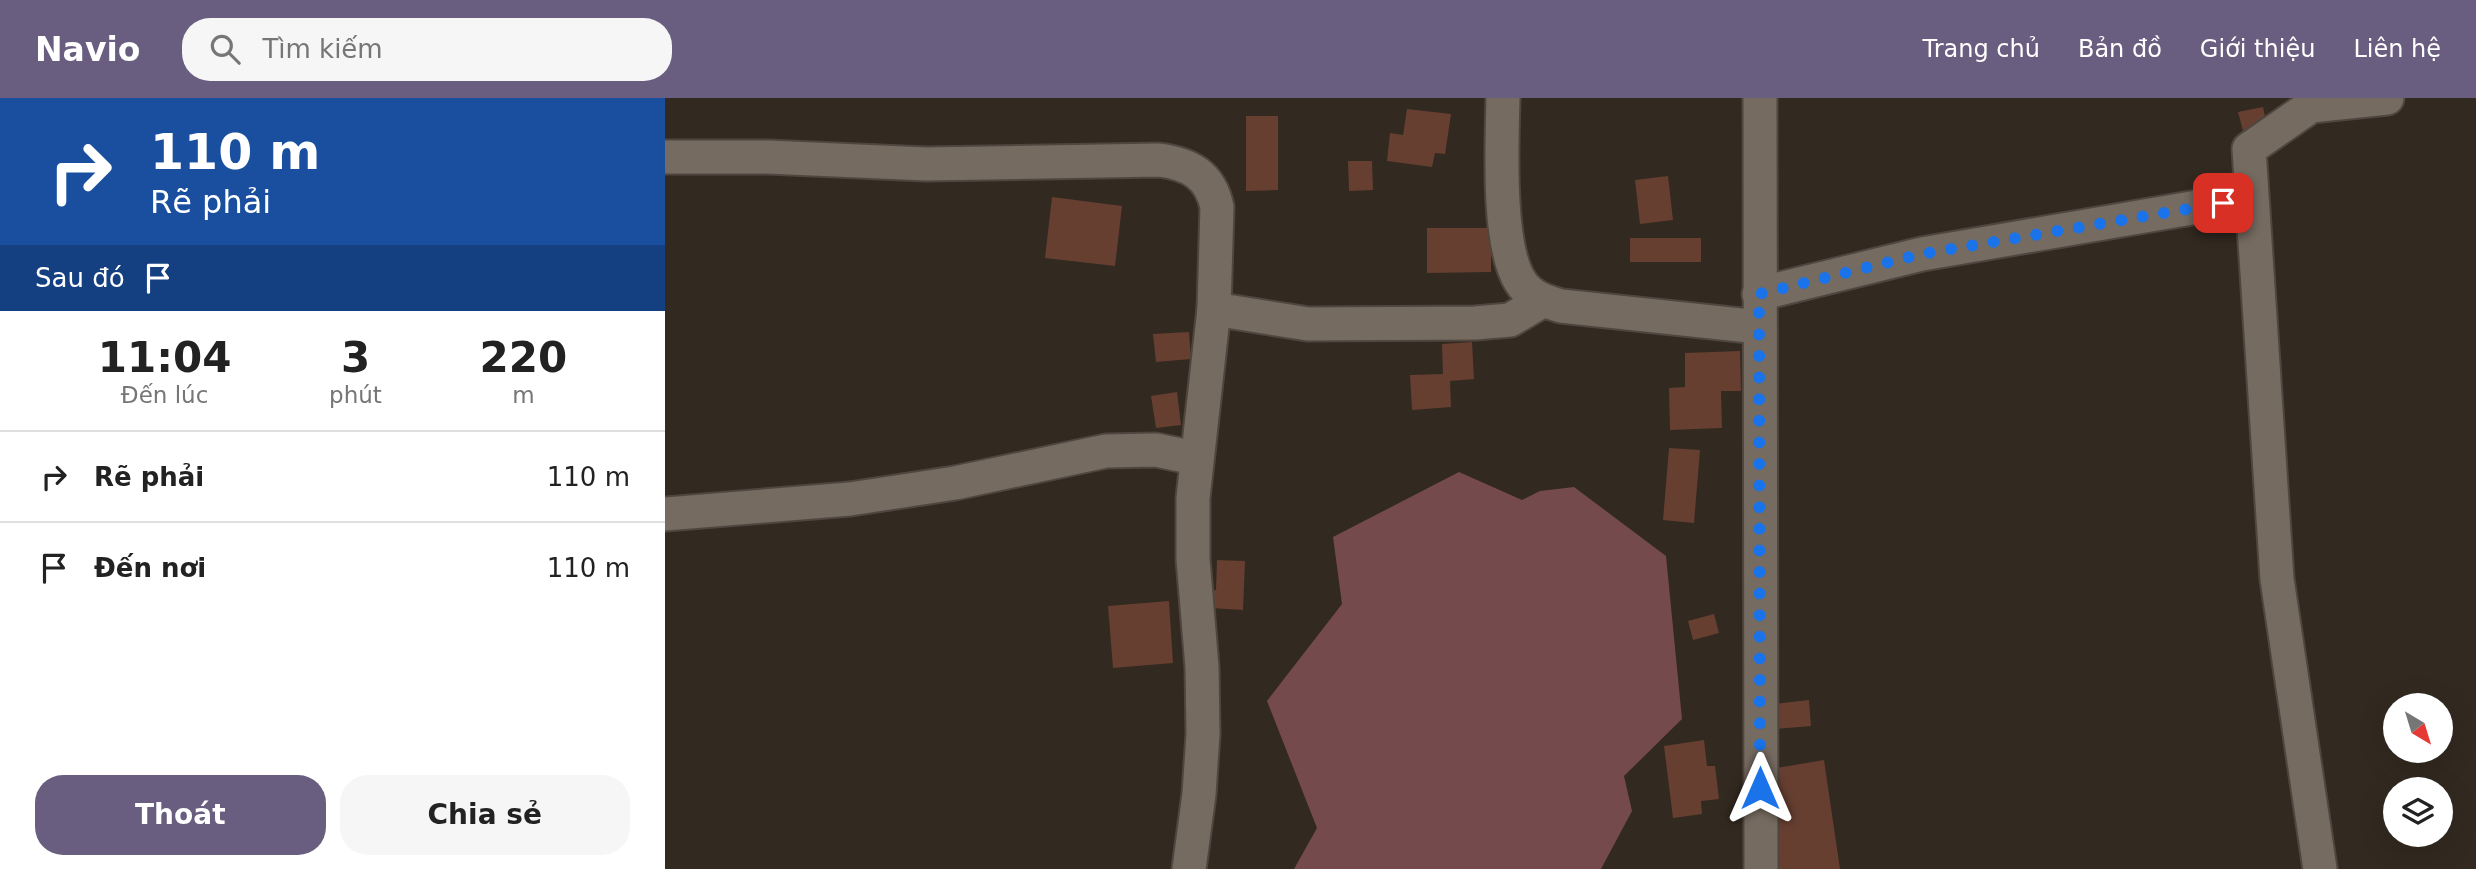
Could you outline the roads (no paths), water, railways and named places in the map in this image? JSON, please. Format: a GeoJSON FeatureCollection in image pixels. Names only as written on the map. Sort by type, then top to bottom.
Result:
{"type":"FeatureCollection","features":[{"type":"Feature","properties":{"kind":"street"},"geometry":{"type":"LineString","coordinates":[[1503,98],[1502,160],[1506,226],[1513,264],[1520,281],[1542,301],[1561,306],[1759,327]]}},
{"type":"Feature","properties":{"kind":"street"},"geometry":{"type":"LineString","coordinates":[[1760,98],[1761,869]]}},
{"type":"Feature","properties":{"kind":"street"},"geometry":{"type":"LineString","coordinates":[[2320,869],[2277,579],[2250,198],[2249,149],[2311,106],[2388,98]]}},
{"type":"Feature","properties":{"kind":"street"},"geometry":{"type":"LineString","coordinates":[[665,157],[768,157],[926,164],[1175,162],[1204,177],[1214,191],[1217,207],[1215,309],[1195,458],[1193,559],[1202,667],[1203,734],[1199,794],[1189,869]]}},
{"type":"Feature","properties":{"kind":"street"},"geometry":{"type":"LineString","coordinates":[[1759,294],[1922,254],[2250,198]]}},
{"type":"Feature","properties":{"kind":"street"},"geometry":{"type":"LineString","coordinates":[[1215,309],[1308,324],[1475,323],[1510,320],[1542,301]]}},
{"type":"Feature","properties":{"kind":"street"},"geometry":{"type":"LineString","coordinates":[[665,514],[850,499],[955,483],[1106,451],[1156,450],[1195,458]]}}]}
